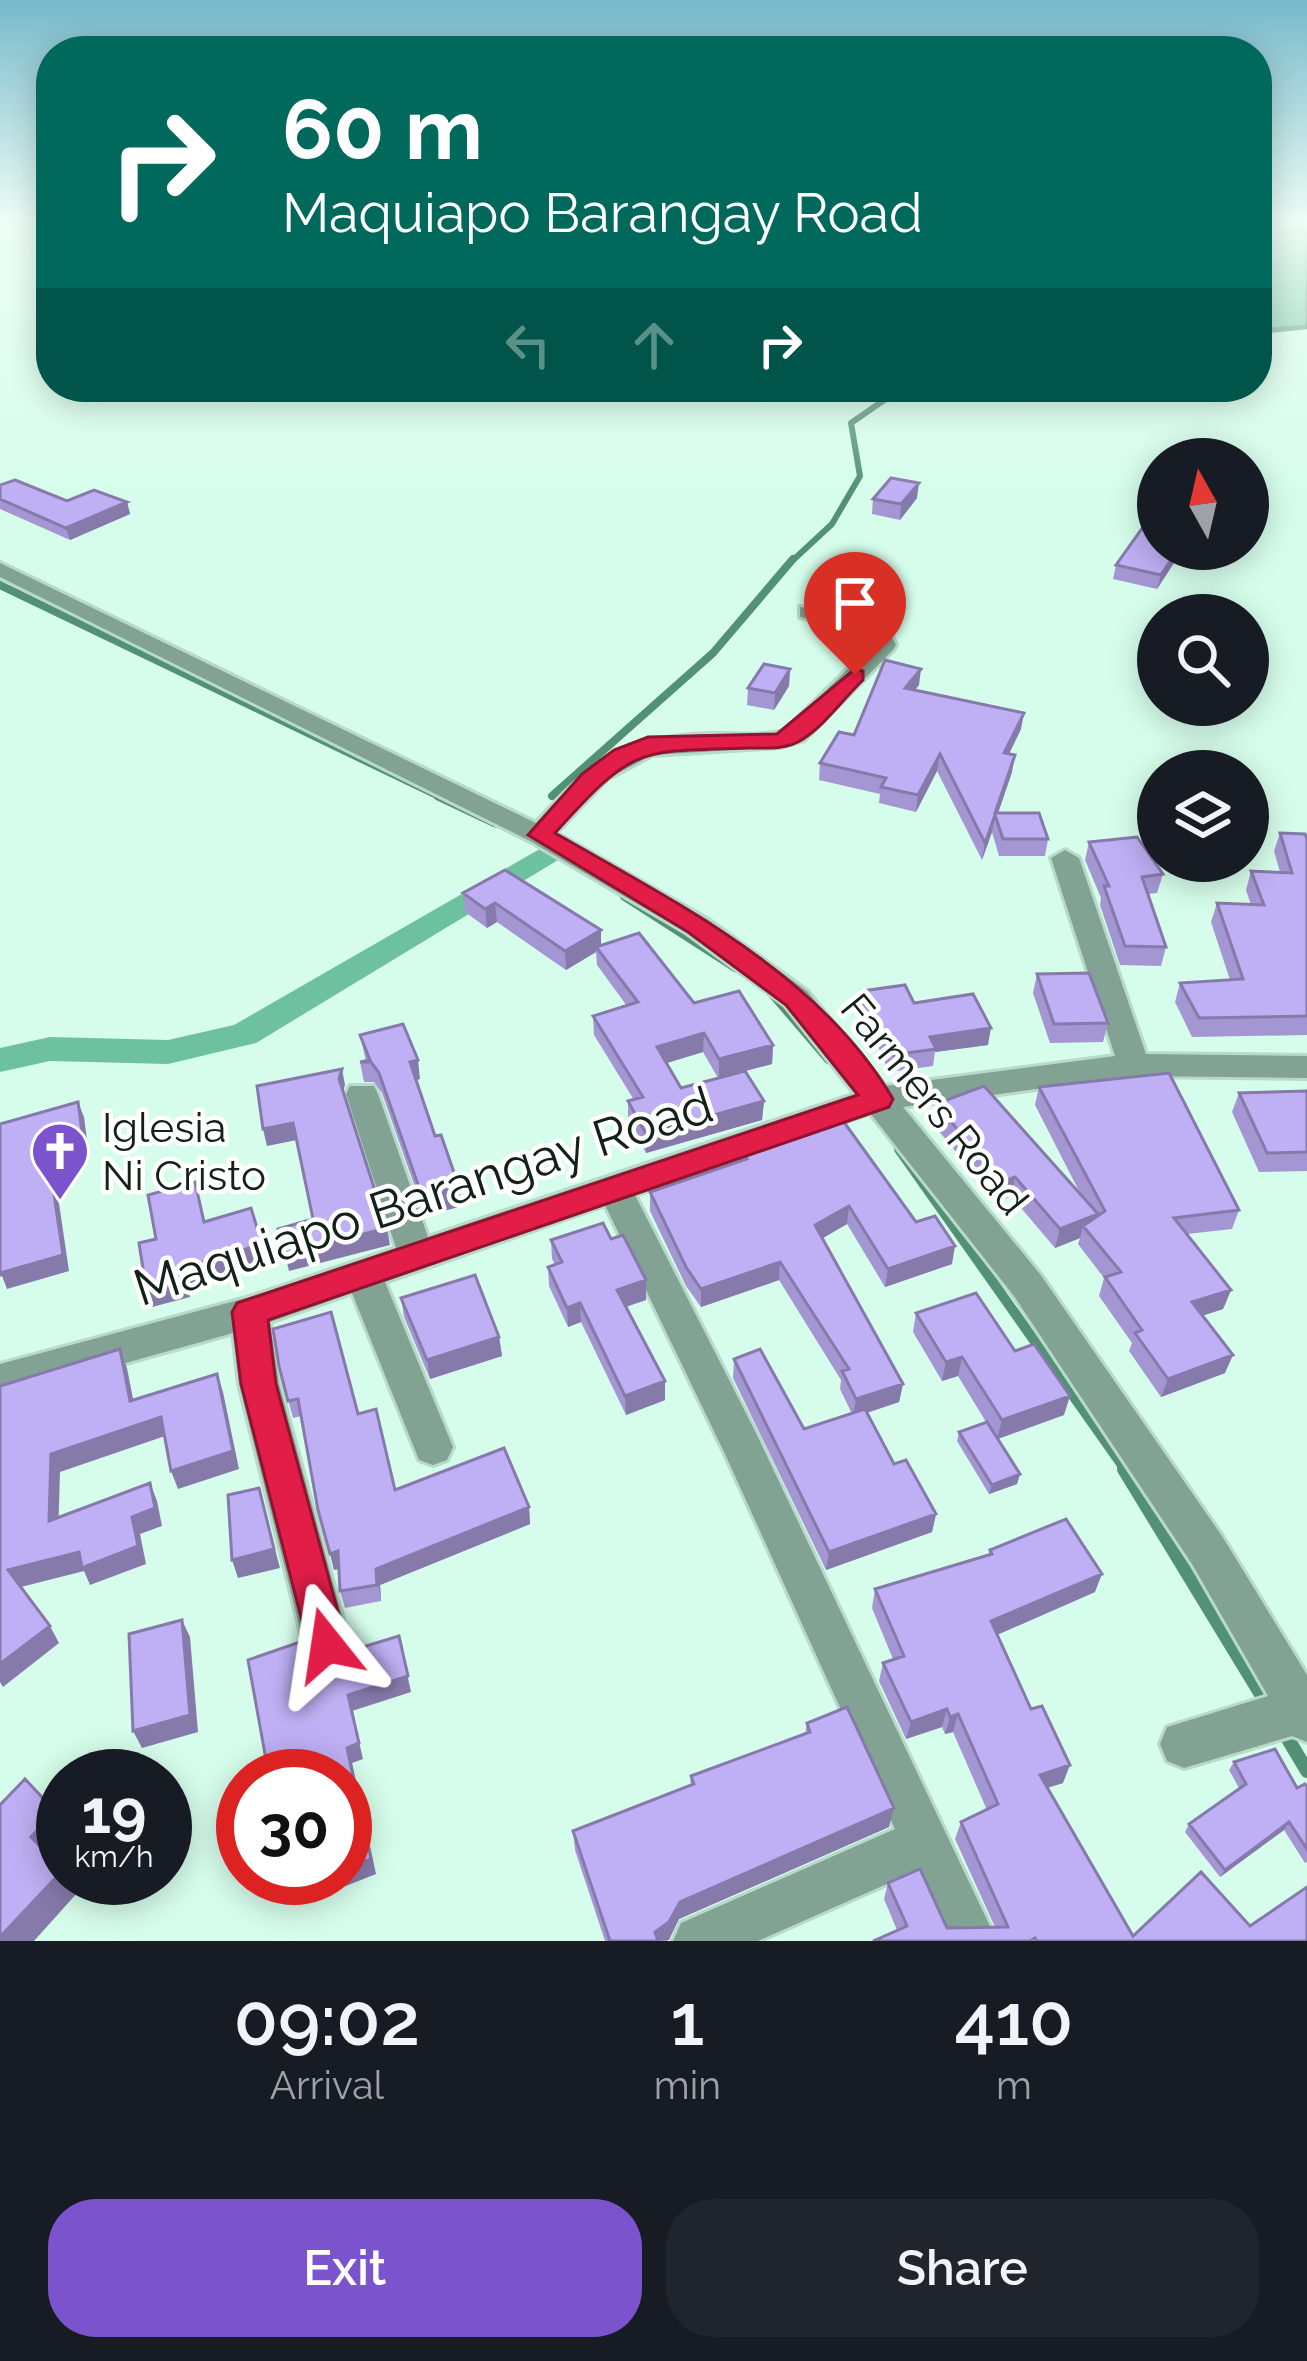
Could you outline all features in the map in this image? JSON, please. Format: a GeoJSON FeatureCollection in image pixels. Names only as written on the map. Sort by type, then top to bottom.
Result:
{"type":"FeatureCollection","features":[{"type":"Feature","properties":{"kind":"street","name":"Farmers Road"},"geometry":{"type":"LineString","coordinates":[[0,569],[540,835],[697,926],[796,998],[870,1102],[1027,1285],[1207,1550],[1288,1718]]}},
{"type":"Feature","properties":{"kind":"street"},"geometry":{"type":"LineString","coordinates":[[540,835],[607,764],[648,744],[780,740],[795,735],[885,645],[877,629],[808,612]]}},
{"type":"Feature","properties":{"kind":"street"},"geometry":{"type":"LineString","coordinates":[[1065,858],[1134,1065]]}},
{"type":"Feature","properties":{"kind":"street","name":"Maquiapo Barangay Road"},"geometry":{"type":"LineString","coordinates":[[0,1381],[250,1312],[870,1102],[1134,1065],[1307,1066]]}},
{"type":"Feature","properties":{"kind":"street"},"geometry":{"type":"LineString","coordinates":[[362,1094],[417,1258]]}},
{"type":"Feature","properties":{"kind":"street"},"geometry":{"type":"LineString","coordinates":[[615,1190],[742,1446],[972,1940]]}},
{"type":"Feature","properties":{"kind":"street"},"geometry":{"type":"LineString","coordinates":[[363,1274],[433,1447]]}},
{"type":"Feature","properties":{"kind":"street"},"geometry":{"type":"LineString","coordinates":[[250,1312],[259,1384],[327,1645]]}},
{"type":"Feature","properties":{"kind":"street"},"geometry":{"type":"LineString","coordinates":[[1184,1744],[1288,1718]]}},
{"type":"Feature","properties":{"kind":"street"},"geometry":{"type":"LineString","coordinates":[[699,1941],[926,1841]]}},
{"type":"Feature","properties":{"kind":"shaded area"},"geometry":{"type":"Polygon","coordinates":[[[1272,312],[1307,312],[1307,326],[1272,329],[1272,312]]]}},
{"type":"Feature","properties":{"kind":"building"},"geometry":{"type":"Polygon","coordinates":[[[891,478],[919,483],[901,504],[873,499],[891,478]]]}},
{"type":"Feature","properties":{"kind":"building"},"geometry":{"type":"Polygon","coordinates":[[[15,480],[67,501],[94,490],[127,502],[66,528],[0,499],[0,485],[15,480]]]}},
{"type":"Feature","properties":{"kind":"building"},"geometry":{"type":"Polygon","coordinates":[[[1137,536],[1137,570],[1116,565],[1137,536]]]}},
{"type":"Feature","properties":{"kind":"building"},"geometry":{"type":"Polygon","coordinates":[[[885,660],[921,669],[905,688],[1024,713],[1004,753],[1015,755],[995,813],[1039,813],[1048,839],[1003,839],[995,815],[985,843],[940,754],[918,795],[881,787],[886,778],[820,763],[839,732],[854,735],[885,660]]]}},
{"type":"Feature","properties":{"kind":"building"},"geometry":{"type":"Polygon","coordinates":[[[764,664],[790,669],[775,693],[748,688],[764,664]]]}},
{"type":"Feature","properties":{"kind":"building"},"geometry":{"type":"Polygon","coordinates":[[[1280,833],[1305,834],[1307,839],[1307,1016],[1199,1018],[1180,983],[1243,979],[1217,903],[1264,905],[1255,882],[1269,882],[1269,872],[1292,873],[1280,833]]]}},
{"type":"Feature","properties":{"kind":"building"},"geometry":{"type":"Polygon","coordinates":[[[1137,837],[1137,882],[1144,882],[1166,947],[1125,946],[1104,886],[1109,886],[1089,842],[1137,837]]]}},
{"type":"Feature","properties":{"kind":"building"},"geometry":{"type":"Polygon","coordinates":[[[505,870],[601,930],[565,951],[495,903],[485,909],[463,893],[505,870]]]}},
{"type":"Feature","properties":{"kind":"building"},"geometry":{"type":"Polygon","coordinates":[[[639,933],[694,1003],[739,991],[773,1045],[719,1059],[704,1033],[657,1047],[681,1088],[745,1071],[764,1101],[646,1134],[628,1101],[643,1097],[593,1016],[638,1002],[596,947],[639,933]]]}},
{"type":"Feature","properties":{"kind":"building"},"geometry":{"type":"Polygon","coordinates":[[[1089,973],[1108,1023],[1054,1024],[1037,974],[1089,973]]]}},
{"type":"Feature","properties":{"kind":"building"},"geometry":{"type":"Polygon","coordinates":[[[905,985],[914,1003],[973,994],[991,1028],[930,1037],[936,1049],[891,1055],[862,991],[905,985]]]}},
{"type":"Feature","properties":{"kind":"building"},"geometry":{"type":"Polygon","coordinates":[[[403,1024],[418,1060],[410,1062],[435,1136],[441,1135],[459,1187],[422,1196],[379,1073],[371,1062],[360,1062],[370,1060],[360,1035],[403,1024]]]}},
{"type":"Feature","properties":{"kind":"building"},"geometry":{"type":"Polygon","coordinates":[[[342,1069],[339,1079],[387,1228],[285,1254],[278,1229],[313,1219],[293,1123],[263,1129],[257,1086],[342,1069]]]}},
{"type":"Feature","properties":{"kind":"building"},"geometry":{"type":"Polygon","coordinates":[[[1169,1073],[1239,1210],[1174,1218],[1231,1290],[1192,1302],[1233,1355],[1168,1379],[1135,1333],[1142,1330],[1105,1277],[1121,1272],[1083,1226],[1105,1211],[1039,1087],[1169,1073]]]}},
{"type":"Feature","properties":{"kind":"building"},"geometry":{"type":"Polygon","coordinates":[[[984,1086],[1098,1214],[1060,1229],[1015,1177],[1002,1182],[936,1104],[984,1086]]]}},
{"type":"Feature","properties":{"kind":"building"},"geometry":{"type":"Polygon","coordinates":[[[1307,1091],[1307,1152],[1267,1153],[1239,1093],[1307,1091]]]}},
{"type":"Feature","properties":{"kind":"building"},"geometry":{"type":"Polygon","coordinates":[[[78,1102],[82,1132],[46,1141],[63,1255],[0,1273],[0,1124],[78,1102]]]}},
{"type":"Feature","properties":{"kind":"building"},"geometry":{"type":"Polygon","coordinates":[[[841,1118],[916,1222],[935,1216],[955,1246],[888,1269],[849,1206],[815,1225],[903,1384],[856,1399],[842,1371],[849,1369],[780,1262],[701,1289],[650,1192],[747,1159],[739,1145],[841,1118]]]}},
{"type":"Feature","properties":{"kind":"building"},"geometry":{"type":"Polygon","coordinates":[[[195,1182],[204,1222],[251,1208],[262,1244],[182,1269],[184,1278],[146,1288],[139,1243],[156,1239],[148,1195],[195,1182]]]}},
{"type":"Feature","properties":{"kind":"building"},"geometry":{"type":"Polygon","coordinates":[[[603,1223],[611,1239],[623,1235],[646,1280],[617,1290],[665,1381],[625,1396],[580,1303],[567,1308],[548,1267],[562,1262],[551,1240],[603,1223]]]}},
{"type":"Feature","properties":{"kind":"building"},"geometry":{"type":"Polygon","coordinates":[[[475,1275],[499,1337],[427,1360],[401,1298],[475,1275]]]}},
{"type":"Feature","properties":{"kind":"building"},"geometry":{"type":"Polygon","coordinates":[[[976,1293],[1015,1351],[1034,1344],[1070,1396],[1002,1420],[962,1357],[946,1362],[916,1313],[976,1293]]]}},
{"type":"Feature","properties":{"kind":"building"},"geometry":{"type":"Polygon","coordinates":[[[331,1312],[358,1414],[376,1409],[395,1490],[504,1448],[529,1507],[376,1569],[377,1585],[340,1591],[338,1551],[330,1554],[298,1399],[288,1401],[273,1329],[331,1312]]]}},
{"type":"Feature","properties":{"kind":"building"},"geometry":{"type":"Polygon","coordinates":[[[120,1349],[130,1401],[217,1374],[233,1451],[171,1471],[161,1417],[51,1454],[49,1521],[150,1483],[155,1508],[132,1517],[138,1546],[82,1568],[79,1552],[8,1570],[50,1626],[0,1664],[0,1386],[120,1349]]]}},
{"type":"Feature","properties":{"kind":"building"},"geometry":{"type":"Polygon","coordinates":[[[760,1349],[804,1429],[865,1409],[894,1464],[906,1460],[936,1514],[829,1552],[734,1359],[760,1349]]]}},
{"type":"Feature","properties":{"kind":"building"},"geometry":{"type":"Polygon","coordinates":[[[987,1422],[1020,1474],[992,1485],[959,1432],[987,1422]]]}},
{"type":"Feature","properties":{"kind":"building"},"geometry":{"type":"Polygon","coordinates":[[[259,1488],[274,1549],[232,1560],[228,1495],[259,1488]]]}},
{"type":"Feature","properties":{"kind":"building"},"geometry":{"type":"Polygon","coordinates":[[[1066,1519],[1102,1574],[991,1621],[1031,1709],[1042,1706],[1070,1765],[1040,1775],[1133,1936],[1201,1872],[1250,1926],[1307,1887],[1307,1941],[873,1941],[907,1926],[888,1883],[920,1869],[947,1928],[1008,1927],[961,1822],[998,1804],[958,1714],[950,1717],[947,1709],[911,1722],[883,1663],[904,1656],[875,1589],[992,1554],[990,1550],[1066,1519]]]}},
{"type":"Feature","properties":{"kind":"building"},"geometry":{"type":"Polygon","coordinates":[[[182,1620],[190,1715],[133,1731],[129,1634],[182,1620]]]}},
{"type":"Feature","properties":{"kind":"building"},"geometry":{"type":"Polygon","coordinates":[[[399,1636],[408,1676],[348,1695],[359,1743],[347,1749],[264,1749],[248,1660],[300,1642],[312,1652],[314,1662],[399,1636]]]}},
{"type":"Feature","properties":{"kind":"building"},"geometry":{"type":"Polygon","coordinates":[[[847,1707],[894,1808],[680,1902],[669,1922],[655,1932],[658,1941],[610,1941],[573,1831],[694,1784],[691,1776],[810,1732],[807,1723],[847,1707]]]}},
{"type":"Feature","properties":{"kind":"building"},"geometry":{"type":"Polygon","coordinates":[[[1275,1749],[1297,1788],[1307,1787],[1307,1849],[1289,1822],[1225,1870],[1189,1824],[1246,1784],[1234,1762],[1275,1749]]]}},
{"type":"Feature","properties":{"kind":"building"},"geometry":{"type":"Polygon","coordinates":[[[25,1779],[36,1791],[36,1832],[31,1837],[36,1842],[36,1899],[0,1937],[0,1805],[25,1779]]]}},
{"type":"Feature","properties":{"kind":"waterway"},"geometry":{"type":"LineString","coordinates":[[1272,330],[1307,327]]}},
{"type":"Feature","properties":{"kind":"waterway"},"geometry":{"type":"LineString","coordinates":[[791,562],[832,524],[860,476],[851,423],[881,402]]}},
{"type":"Feature","properties":{"kind":"waterway"},"geometry":{"type":"LineString","coordinates":[[552,796],[713,653],[793,559]]}},
{"type":"Feature","properties":{"kind":"waterway"},"geometry":{"type":"LineString","coordinates":[[0,585],[445,799]]}},
{"type":"Feature","properties":{"kind":"waterway"},"geometry":{"type":"LineString","coordinates":[[438,796],[495,823]]}},
{"type":"Feature","properties":{"kind":"waterway"},"geometry":{"type":"LineString","coordinates":[[0,1060],[50,1049],[168,1052],[244,1035],[552,851]]}},
{"type":"Feature","properties":{"kind":"waterway"},"geometry":{"type":"LineString","coordinates":[[624,896],[736,968]]}},
{"type":"Feature","properties":{"kind":"waterway"},"geometry":{"type":"LineString","coordinates":[[770,991],[829,1060]]}},
{"type":"Feature","properties":{"kind":"waterway"},"geometry":{"type":"LineString","coordinates":[[899,1149],[1127,1472]]}},
{"type":"Feature","properties":{"kind":"waterway"},"geometry":{"type":"LineString","coordinates":[[1124,1469],[1267,1704]]}},
{"type":"Feature","properties":{"kind":"waterway"},"geometry":{"type":"LineString","coordinates":[[1282,1729],[1307,1771]]}},
{"type":"Feature","properties":{"kind":"place","name":"Iglesia Ni Cristo"},"geometry":{"type":"Point","coordinates":[60,1202]}},
{"type":"Feature","properties":{"kind":"route"},"geometry":{"type":"LineString","coordinates":[[327,1645],[259,1384],[250,1312],[878,1099],[796,998],[697,926],[540,835],[590,779],[622,755],[648,744],[780,740],[795,735],[855,675]]}}]}
